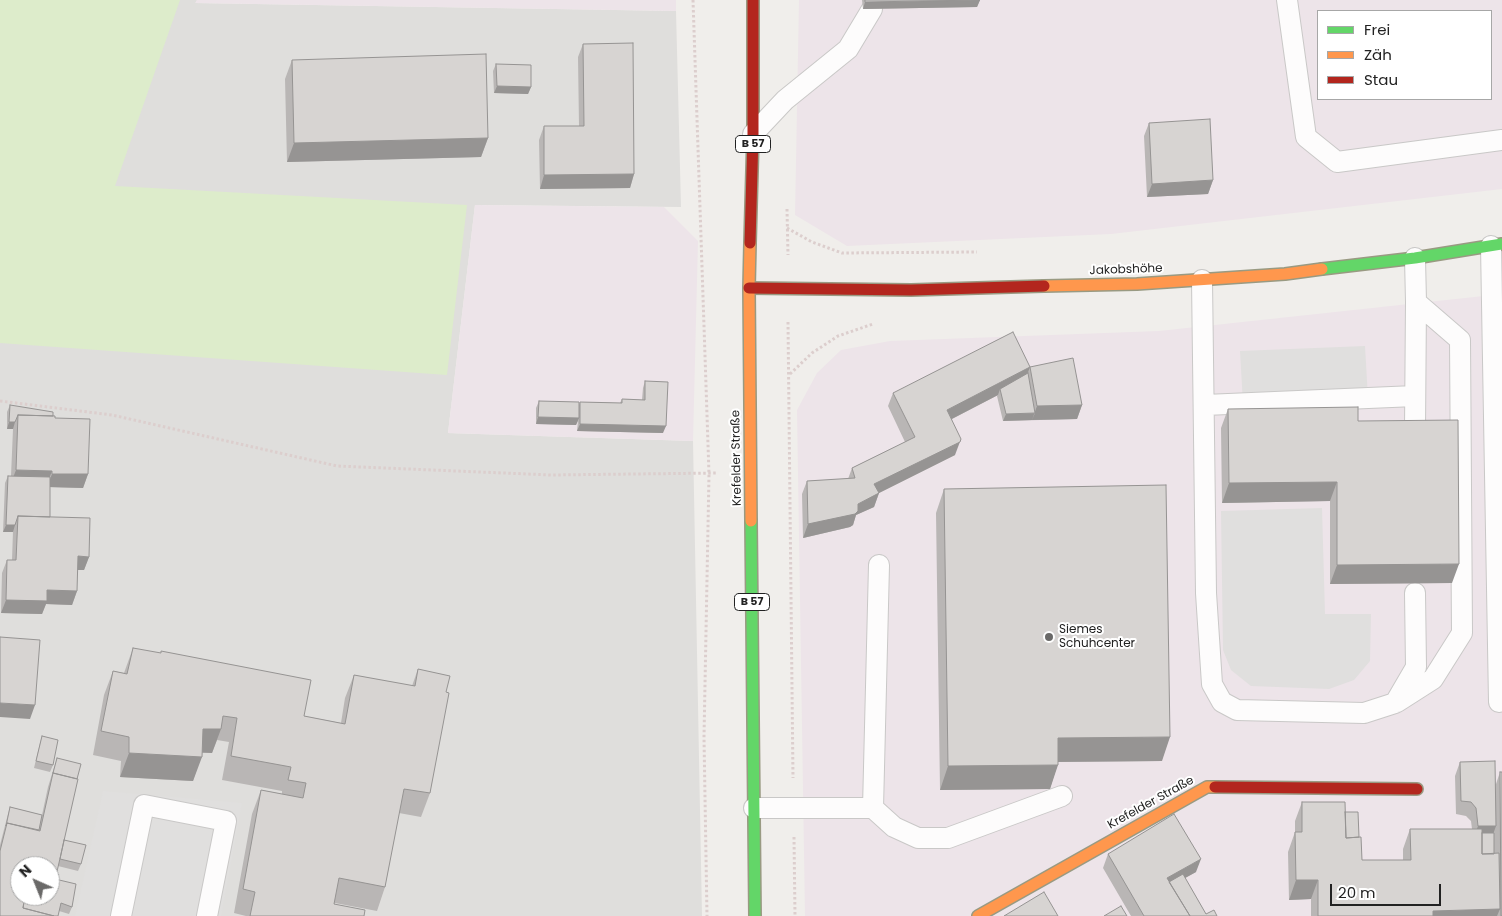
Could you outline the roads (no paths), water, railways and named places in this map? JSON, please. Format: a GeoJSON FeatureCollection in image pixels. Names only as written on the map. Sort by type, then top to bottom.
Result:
{"type":"FeatureCollection","features":[{"type":"Feature","properties":{"kind":"street","name":"Krefelder Straße"},"geometry":{"type":"LineString","coordinates":[[753,0],[753,134],[749,288],[755,916]]}},
{"type":"Feature","properties":{"kind":"street","name":"Jakobshöhe"},"geometry":{"type":"LineString","coordinates":[[749,288],[788,290],[911,290],[1137,284],[1285,274],[1415,258],[1497,245]]}},
{"type":"Feature","properties":{"kind":"street","name":"Krefelder Straße"},"geometry":{"type":"LineString","coordinates":[[978,916],[1208,787],[1417,789]]}},
{"type":"Feature","properties":{"kind":"lane"},"geometry":{"type":"LineString","coordinates":[[1287,0],[1306,137],[1337,162],[1502,140]]}},
{"type":"Feature","properties":{"kind":"lane"},"geometry":{"type":"LineString","coordinates":[[753,134],[785,100],[848,49],[872,9]]}},
{"type":"Feature","properties":{"kind":"lane"},"geometry":{"type":"LineString","coordinates":[[1497,245],[1499,702]]}},
{"type":"Feature","properties":{"kind":"lane"},"geometry":{"type":"LineString","coordinates":[[1415,258],[1415,429]]}},
{"type":"Feature","properties":{"kind":"lane"},"geometry":{"type":"LineString","coordinates":[[1202,280],[1206,593],[1210,664],[1212,684],[1222,702],[1237,710],[1364,713],[1395,704],[1433,679],[1462,633],[1460,340],[1416,302]]}},
{"type":"Feature","properties":{"kind":"lane"},"geometry":{"type":"LineString","coordinates":[[1205,405],[1415,396]]}},
{"type":"Feature","properties":{"kind":"lane"},"geometry":{"type":"LineString","coordinates":[[873,808],[879,565]]}},
{"type":"Feature","properties":{"kind":"lane"},"geometry":{"type":"LineString","coordinates":[[1395,704],[1416,667],[1415,593]]}},
{"type":"Feature","properties":{"kind":"lane"},"geometry":{"type":"LineString","coordinates":[[754,808],[873,808],[894,827],[918,838],[948,838],[1062,796]]}},
{"type":"Feature","properties":{"kind":"lane"},"geometry":{"type":"LineString","coordinates":[[122,916],[144,805],[226,821],[207,916]]}},
{"type":"Feature","properties":{"kind":"place","name":"Siemes Schuhcenter"},"geometry":{"type":"Point","coordinates":[1049,637]}}]}
